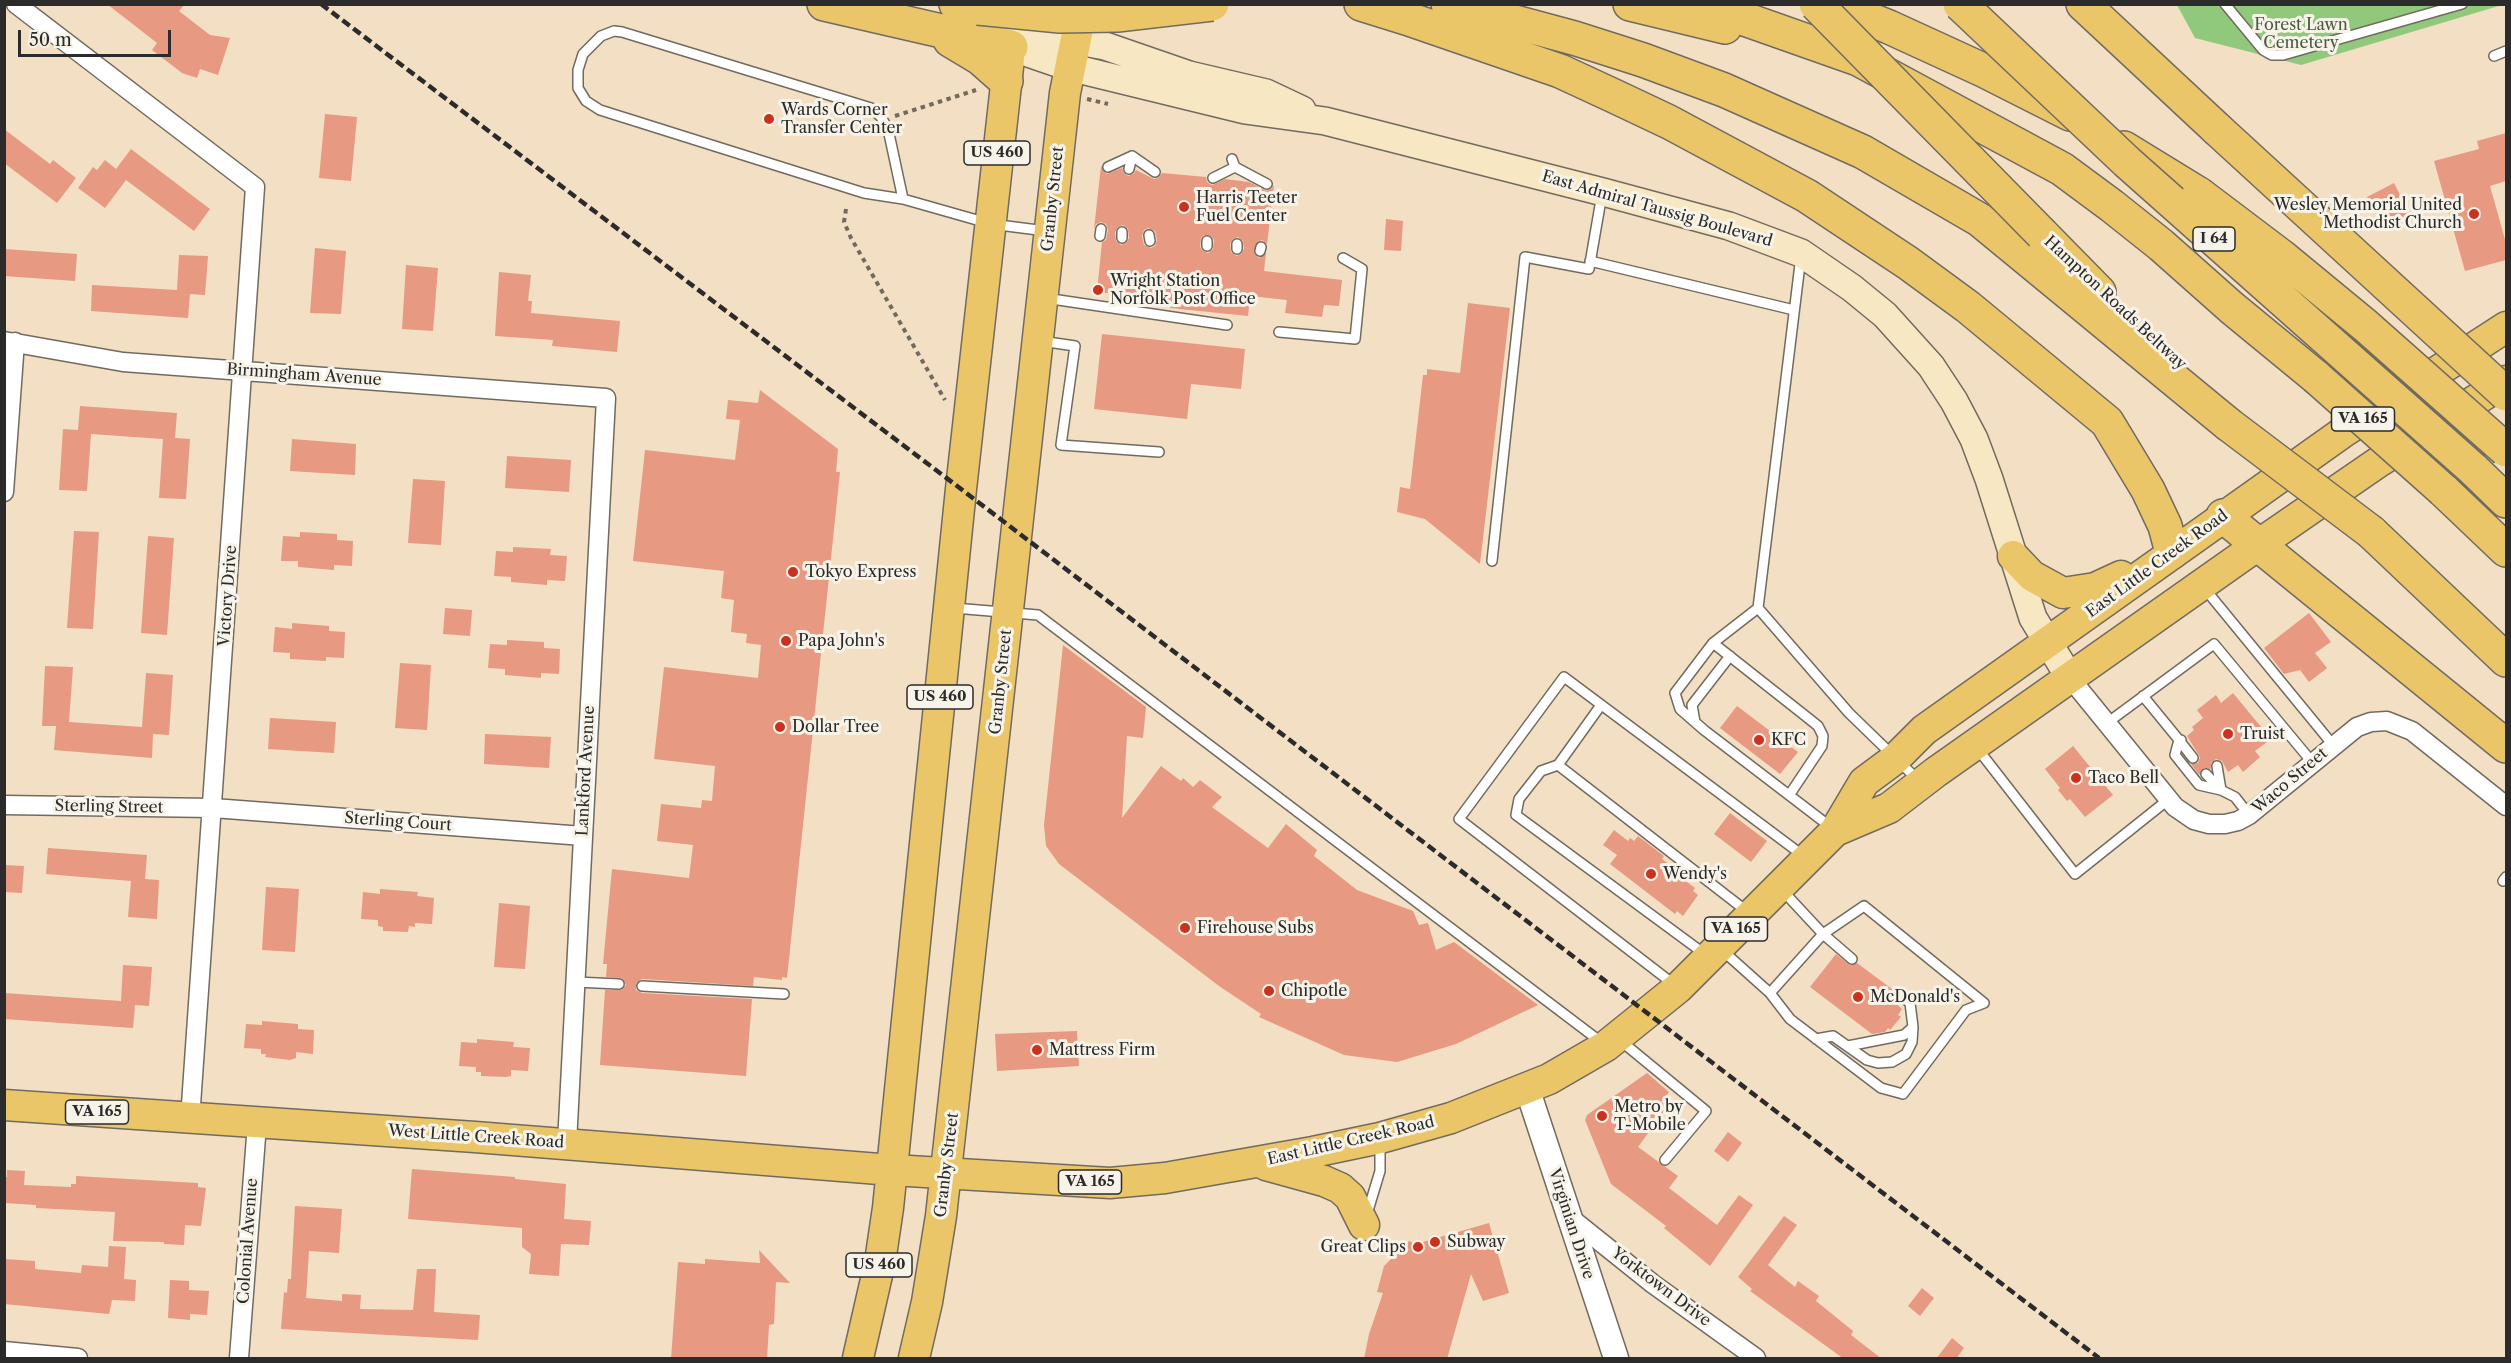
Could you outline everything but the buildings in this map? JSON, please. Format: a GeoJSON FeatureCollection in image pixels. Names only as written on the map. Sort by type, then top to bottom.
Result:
{"type":"FeatureCollection","features":[{"type":"Feature","properties":{"kind":"highway"},"geometry":{"type":"LineString","coordinates":[[824,4],[927,28],[1015,27]]}},
{"type":"Feature","properties":{"kind":"highway"},"geometry":{"type":"LineString","coordinates":[[967,6],[1071,16],[1144,13],[1212,4]]}},
{"type":"Feature","properties":{"kind":"highway"},"geometry":{"type":"LineString","coordinates":[[1361,4],[1560,71],[1669,122],[1807,196],[1908,263],[1968,307],[2107,422],[2148,489],[2165,526],[2172,552]]}},
{"type":"Feature","properties":{"kind":"highway"},"geometry":{"type":"LineString","coordinates":[[1448,4],[1574,38],[1643,60],[1724,90],[1863,152],[1980,220],[2237,420],[2371,532],[2506,660]]}},
{"type":"Feature","properties":{"kind":"highway"},"geometry":{"type":"LineString","coordinates":[[1630,4],[1858,59]]}},
{"type":"Feature","properties":{"kind":"highway"},"geometry":{"type":"LineString","coordinates":[[1702,4],[1858,59],[2062,169],[2161,245],[2232,308],[2316,377],[2443,490],[2506,550]]}},
{"type":"Feature","properties":{"kind":"highway","name":"Hampton Roads Beltway"},"geometry":{"type":"LineString","coordinates":[[1816,4],[2084,278],[2237,420]]}},
{"type":"Feature","properties":{"kind":"highway"},"geometry":{"type":"LineString","coordinates":[[1831,4],[1900,32],[2069,113],[2199,194],[2281,256],[2366,326],[2506,450]]}},
{"type":"Feature","properties":{"kind":"highway","name":"I 64"},"geometry":{"type":"LineString","coordinates":[[1960,4],[2127,162],[2506,501]]}},
{"type":"Feature","properties":{"kind":"highway"},"geometry":{"type":"LineString","coordinates":[[2083,4],[2506,394]]}},
{"type":"Feature","properties":{"kind":"highway"},"geometry":{"type":"LineString","coordinates":[[927,28],[980,58],[1006,81]]}},
{"type":"Feature","properties":{"kind":"highway"},"geometry":{"type":"LineString","coordinates":[[2223,516],[2506,746]]}},
{"type":"Feature","properties":{"kind":"main road","name":"Granby Street"},"geometry":{"type":"LineString","coordinates":[[914,1359],[927,1302],[946,1174],[1050,232],[1072,54],[1083,4]]}},
{"type":"Feature","properties":{"kind":"main road","name":"East Admiral Taussig Boulevard"},"geometry":{"type":"LineString","coordinates":[[1015,27],[1072,54],[1245,110],[1325,121],[1603,192],[1729,226],[1801,253],[1852,288],[1885,315],[1931,366],[1954,401],[1974,439],[1989,478],[2032,618],[2070,678]]}},
{"type":"Feature","properties":{"kind":"main road","name":"US 460"},"geometry":{"type":"LineString","coordinates":[[858,1359],[880,1262],[892,1170],[967,436],[1006,81],[1015,27]]}},
{"type":"Feature","properties":{"kind":"main road","name":"East Little Creek Road"},"geometry":{"type":"LineString","coordinates":[[946,1174],[1110,1183],[1165,1178],[1258,1163],[1380,1138],[1451,1118],[1549,1079],[1611,1041],[1678,987],[1835,831],[1864,782],[1895,759],[1924,730],[2342,433],[2506,327]]}},
{"type":"Feature","properties":{"kind":"main road","name":"East Little Creek Road"},"geometry":{"type":"LineString","coordinates":[[1835,831],[1889,808],[2258,545],[2380,461],[2506,381]]}},
{"type":"Feature","properties":{"kind":"main road"},"geometry":{"type":"LineString","coordinates":[[2013,556],[2032,576],[2063,593],[2095,588],[2172,552]]}},
{"type":"Feature","properties":{"kind":"main road","name":"West Little Creek Road"},"geometry":{"type":"LineString","coordinates":[[4,1106],[567,1143],[946,1174]]}},
{"type":"Feature","properties":{"kind":"main road"},"geometry":{"type":"LineString","coordinates":[[1258,1163],[1332,1184],[1350,1197],[1364,1225]]}},
{"type":"Feature","properties":{"kind":"street","name":"Victory Drive"},"geometry":{"type":"LineString","coordinates":[[16,4],[255,186],[190,1119]]}},
{"type":"Feature","properties":{"kind":"street","name":"Birmingham Avenue"},"geometry":{"type":"LineString","coordinates":[[10,341],[123,362],[606,398]]}},
{"type":"Feature","properties":{"kind":"street"},"geometry":{"type":"LineString","coordinates":[[4,492],[10,341]]}},
{"type":"Feature","properties":{"kind":"street","name":"Lankford Avenue"},"geometry":{"type":"LineString","coordinates":[[567,1143],[606,398]]}},
{"type":"Feature","properties":{"kind":"street","name":"Waco Street"},"geometry":{"type":"LineString","coordinates":[[2070,678],[2169,799],[2185,815],[2209,824],[2225,824],[2249,815],[2357,727],[2371,722],[2387,721],[2404,726],[2506,806]]}},
{"type":"Feature","properties":{"kind":"street","name":"Sterling Street"},"geometry":{"type":"LineString","coordinates":[[4,806],[213,808]]}},
{"type":"Feature","properties":{"kind":"street","name":"Sterling Court"},"geometry":{"type":"LineString","coordinates":[[213,808],[583,836]]}},
{"type":"Feature","properties":{"kind":"street","name":"Virginian Drive"},"geometry":{"type":"LineString","coordinates":[[1527,1088],[1616,1359]]}},
{"type":"Feature","properties":{"kind":"street","name":"Colonial Avenue"},"geometry":{"type":"LineString","coordinates":[[239,1359],[256,1124]]}},
{"type":"Feature","properties":{"kind":"street","name":"Yorktown Drive"},"geometry":{"type":"LineString","coordinates":[[1567,1215],[1653,1284],[1756,1359]]}},
{"type":"Feature","properties":{"kind":"street"},"geometry":{"type":"LineString","coordinates":[[4,1351],[78,1359]]}},
{"type":"Feature","properties":{"kind":"lane"},"geometry":{"type":"LineString","coordinates":[[2225,4],[2263,50],[2272,55],[2283,55],[2462,4]]}},
{"type":"Feature","properties":{"kind":"lane"},"geometry":{"type":"LineString","coordinates":[[903,199],[888,129],[881,117],[871,108],[622,32],[601,36],[583,54],[578,70],[578,88],[586,101],[600,110],[864,193],[903,199],[991,224],[1050,232]]}},
{"type":"Feature","properties":{"kind":"lane"},"geometry":{"type":"LineString","coordinates":[[2494,56],[2506,51]]}},
{"type":"Feature","properties":{"kind":"lane"},"geometry":{"type":"LineString","coordinates":[[1108,166],[1132,156]]}},
{"type":"Feature","properties":{"kind":"lane"},"geometry":{"type":"LineString","coordinates":[[1129,169],[1132,156]]}},
{"type":"Feature","properties":{"kind":"lane"},"geometry":{"type":"LineString","coordinates":[[1132,156],[1155,172]]}},
{"type":"Feature","properties":{"kind":"lane"},"geometry":{"type":"LineString","coordinates":[[1213,178],[1233,163]]}},
{"type":"Feature","properties":{"kind":"lane"},"geometry":{"type":"LineString","coordinates":[[1233,163],[1244,182]]}},
{"type":"Feature","properties":{"kind":"lane"},"geometry":{"type":"LineString","coordinates":[[1233,163],[1267,184]]}},
{"type":"Feature","properties":{"kind":"lane"},"geometry":{"type":"LineString","coordinates":[[1492,561],[1525,257],[1589,269],[1603,192]]}},
{"type":"Feature","properties":{"kind":"lane"},"geometry":{"type":"LineString","coordinates":[[1801,253],[1758,608],[1713,643],[1675,693],[1680,709],[1695,722],[1835,831]]}},
{"type":"Feature","properties":{"kind":"lane"},"geometry":{"type":"LineString","coordinates":[[1279,332],[1355,339],[1362,269],[1343,258]]}},
{"type":"Feature","properties":{"kind":"lane"},"geometry":{"type":"LineString","coordinates":[[1590,261],[1794,310]]}},
{"type":"Feature","properties":{"kind":"lane"},"geometry":{"type":"LineString","coordinates":[[1043,298],[1227,325]]}},
{"type":"Feature","properties":{"kind":"lane"},"geometry":{"type":"LineString","coordinates":[[1039,341],[1075,346],[1061,445],[1160,452]]}},
{"type":"Feature","properties":{"kind":"lane"},"geometry":{"type":"LineString","coordinates":[[2201,585],[2332,746]]}},
{"type":"Feature","properties":{"kind":"lane"},"geometry":{"type":"LineString","coordinates":[[949,608],[1038,615],[1706,1111],[1665,1160]]}},
{"type":"Feature","properties":{"kind":"lane"},"geometry":{"type":"LineString","coordinates":[[1758,608],[1849,712],[1922,783]]}},
{"type":"Feature","properties":{"kind":"lane"},"geometry":{"type":"LineString","coordinates":[[1713,643],[1818,726],[1823,736],[1822,747],[1790,794]]}},
{"type":"Feature","properties":{"kind":"lane"},"geometry":{"type":"LineString","coordinates":[[2107,723],[2214,644],[2312,762]]}},
{"type":"Feature","properties":{"kind":"lane"},"geometry":{"type":"LineString","coordinates":[[1695,722],[1692,705],[1730,656]]}},
{"type":"Feature","properties":{"kind":"lane"},"geometry":{"type":"LineString","coordinates":[[1678,987],[1459,819],[1564,677],[1807,859]]}},
{"type":"Feature","properties":{"kind":"lane"},"geometry":{"type":"LineString","coordinates":[[2143,696],[2181,740],[2193,758]]}},
{"type":"Feature","properties":{"kind":"lane"},"geometry":{"type":"LineString","coordinates":[[1601,705],[1558,765],[1541,771],[1519,799],[1516,815],[1770,993],[1790,1019],[1881,1088],[1903,1094],[1966,1010],[1984,1003],[1864,906],[1823,934],[1770,993]]}},
{"type":"Feature","properties":{"kind":"lane"},"geometry":{"type":"LineString","coordinates":[[2181,740],[2175,755],[2199,785],[2221,790],[2235,797],[2249,815]]}},
{"type":"Feature","properties":{"kind":"lane"},"geometry":{"type":"LineString","coordinates":[[1975,745],[2075,874],[2169,799]]}},
{"type":"Feature","properties":{"kind":"lane"},"geometry":{"type":"LineString","coordinates":[[1558,765],[1751,914]]}},
{"type":"Feature","properties":{"kind":"lane"},"geometry":{"type":"LineString","coordinates":[[2217,766],[2221,790]]}},
{"type":"Feature","properties":{"kind":"lane"},"geometry":{"type":"LineString","coordinates":[[2206,774],[2221,790]]}},
{"type":"Feature","properties":{"kind":"lane"},"geometry":{"type":"LineString","coordinates":[[1779,887],[1823,934],[1852,959]]}},
{"type":"Feature","properties":{"kind":"lane"},"geometry":{"type":"LineString","coordinates":[[576,982],[619,984]]}},
{"type":"Feature","properties":{"kind":"lane"},"geometry":{"type":"LineString","coordinates":[[642,986],[784,994]]}},
{"type":"Feature","properties":{"kind":"lane"},"geometry":{"type":"LineString","coordinates":[[1816,1039],[1833,1036],[1867,1060],[1878,1063],[1892,1062],[1906,1053],[1912,1042],[1910,1004],[1897,993]]}},
{"type":"Feature","properties":{"kind":"lane"},"geometry":{"type":"LineString","coordinates":[[1848,1046],[1904,1035],[1912,1027]]}},
{"type":"Feature","properties":{"kind":"lane"},"geometry":{"type":"LineString","coordinates":[[1364,1225],[1380,1171],[1380,1138]]}},
{"type":"Feature","properties":{"kind":"path"},"geometry":{"type":"LineString","coordinates":[[846,209],[844,222],[851,238],[967,436]]}},
{"type":"Feature","properties":{"kind":"green space","name":"Forest Lawn Cemetery"},"geometry":{"type":"Polygon","coordinates":[[[2177,5],[2502,5],[2301,65],[2195,38],[2177,5]]]}},
{"type":"Feature","properties":{"kind":"railway"},"geometry":{"type":"LineString","coordinates":[[321,4],[961,489],[2099,1358]]}},
{"type":"Feature","properties":{"kind":"place","name":"Wards Corner Transfer Center"},"geometry":{"type":"Point","coordinates":[769,119]}},
{"type":"Feature","properties":{"kind":"place","name":"Harris Teeter Fuel Center"},"geometry":{"type":"Point","coordinates":[1184,207]}},
{"type":"Feature","properties":{"kind":"place","name":"Wesley Memorial United Methodist Church"},"geometry":{"type":"Point","coordinates":[2474,214]}},
{"type":"Feature","properties":{"kind":"place","name":"Wright Station Norfolk Post Office"},"geometry":{"type":"Point","coordinates":[1098,290]}},
{"type":"Feature","properties":{"kind":"place","name":"Tokyo Express"},"geometry":{"type":"Point","coordinates":[793,572]}},
{"type":"Feature","properties":{"kind":"place","name":"Papa John's"},"geometry":{"type":"Point","coordinates":[786,641]}},
{"type":"Feature","properties":{"kind":"place","name":"Dollar Tree"},"geometry":{"type":"Point","coordinates":[780,727]}},
{"type":"Feature","properties":{"kind":"place","name":"Truist"},"geometry":{"type":"Point","coordinates":[2228,734]}},
{"type":"Feature","properties":{"kind":"place","name":"KFC"},"geometry":{"type":"Point","coordinates":[1759,740]}},
{"type":"Feature","properties":{"kind":"place","name":"Taco Bell"},"geometry":{"type":"Point","coordinates":[2076,778]}},
{"type":"Feature","properties":{"kind":"place","name":"Wendy's"},"geometry":{"type":"Point","coordinates":[1651,874]}},
{"type":"Feature","properties":{"kind":"place","name":"Firehouse Subs"},"geometry":{"type":"Point","coordinates":[1185,928]}},
{"type":"Feature","properties":{"kind":"place","name":"Chipotle"},"geometry":{"type":"Point","coordinates":[1269,991]}},
{"type":"Feature","properties":{"kind":"place","name":"McDonald's"},"geometry":{"type":"Point","coordinates":[1858,997]}},
{"type":"Feature","properties":{"kind":"place","name":"Mattress Firm"},"geometry":{"type":"Point","coordinates":[1037,1050]}},
{"type":"Feature","properties":{"kind":"place","name":"Metro by T-Mobile"},"geometry":{"type":"Point","coordinates":[1602,1116]}},
{"type":"Feature","properties":{"kind":"place","name":"Subway"},"geometry":{"type":"Point","coordinates":[1435,1242]}},
{"type":"Feature","properties":{"kind":"place","name":"Great Clips"},"geometry":{"type":"Point","coordinates":[1418,1247]}}]}
